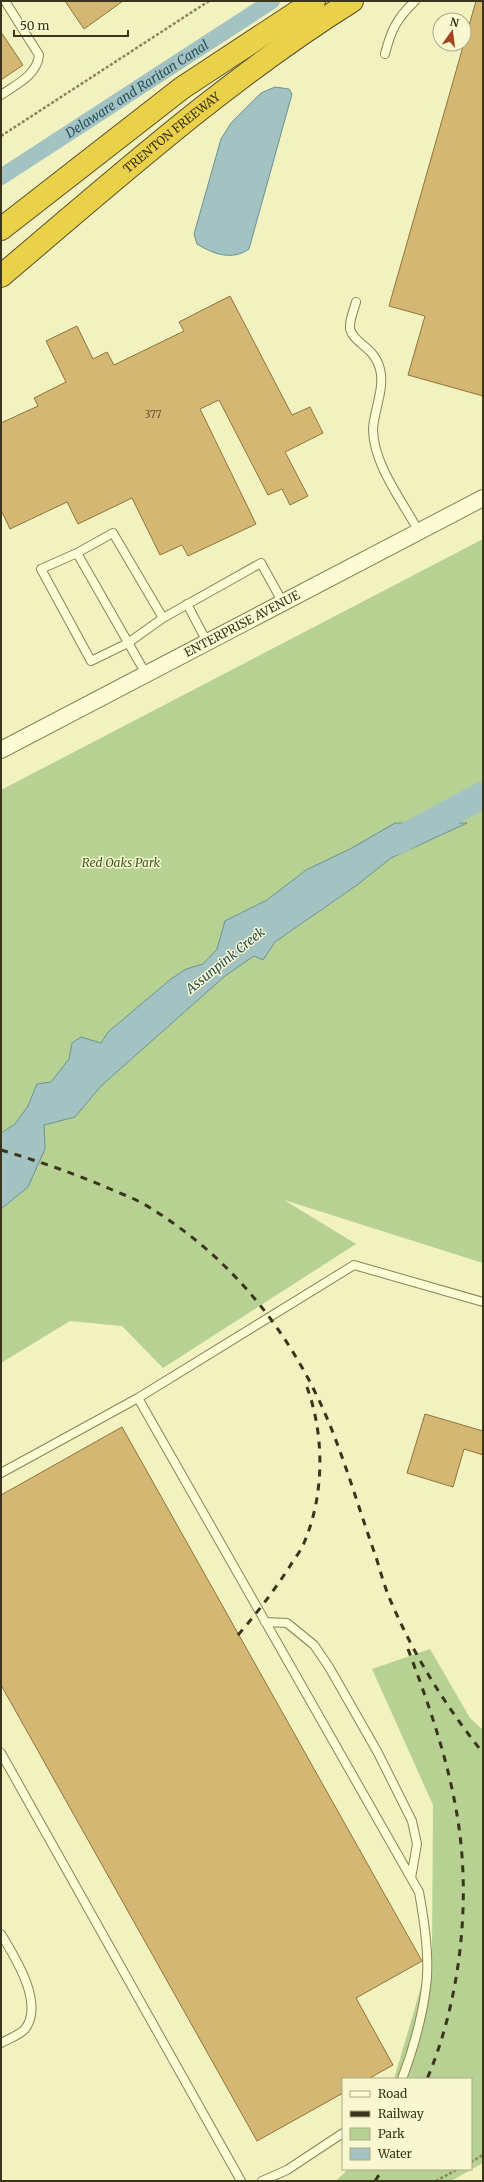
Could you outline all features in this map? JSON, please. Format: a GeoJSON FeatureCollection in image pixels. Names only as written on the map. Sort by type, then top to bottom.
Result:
{"type":"FeatureCollection","features":[{"type":"Feature","properties":{"kind":"highway"},"geometry":{"type":"LineString","coordinates":[[1,229],[182,88],[314,1]]}},
{"type":"Feature","properties":{"kind":"highway","name":"TRENTON FREEWAY"},"geometry":{"type":"LineString","coordinates":[[1,276],[188,118],[301,33],[352,1]]}},
{"type":"Feature","properties":{"kind":"street","name":"ENTERPRISE AVENUE"},"geometry":{"type":"LineString","coordinates":[[1,750],[483,498]]}},
{"type":"Feature","properties":{"kind":"lane"},"geometry":{"type":"LineString","coordinates":[[1,95],[34,72],[38,63],[39,55],[5,1]]}},
{"type":"Feature","properties":{"kind":"lane"},"geometry":{"type":"LineString","coordinates":[[385,54],[390,33],[400,15],[415,1]]}},
{"type":"Feature","properties":{"kind":"lane"},"geometry":{"type":"LineString","coordinates":[[356,302],[350,328],[356,340],[368,348],[376,357],[381,371],[374,425],[375,448],[381,465],[419,532]]}},
{"type":"Feature","properties":{"kind":"lane"},"geometry":{"type":"LineString","coordinates":[[162,618],[113,533],[76,553],[40,569],[91,661],[128,642],[162,618],[261,563],[283,603]]}},
{"type":"Feature","properties":{"kind":"lane"},"geometry":{"type":"LineString","coordinates":[[76,553],[146,674]]}},
{"type":"Feature","properties":{"kind":"lane"},"geometry":{"type":"LineString","coordinates":[[187,604],[207,642]]}},
{"type":"Feature","properties":{"kind":"lane"},"geometry":{"type":"LineString","coordinates":[[1,1473],[138,1398],[354,1265],[483,1302]]}},
{"type":"Feature","properties":{"kind":"lane"},"geometry":{"type":"LineString","coordinates":[[138,1398],[419,1892],[426,1926],[427,1986],[409,2061],[402,2078]]}},
{"type":"Feature","properties":{"kind":"lane"},"geometry":{"type":"LineString","coordinates":[[265,1622],[287,1623],[314,1646],[337,1680],[378,1753],[412,1821],[417,1844],[411,1878]]}},
{"type":"Feature","properties":{"kind":"lane"},"geometry":{"type":"LineString","coordinates":[[1,1753],[241,2181]]}},
{"type":"Feature","properties":{"kind":"lane"},"geometry":{"type":"LineString","coordinates":[[1,1934],[17,1961],[32,2001],[30,2020],[24,2030],[1,2043]]}},
{"type":"Feature","properties":{"kind":"lane"},"geometry":{"type":"LineString","coordinates":[[262,2181],[287,2170],[342,2134]]}},
{"type":"Feature","properties":{"kind":"path"},"geometry":{"type":"LineString","coordinates":[[1,136],[209,1]]}},
{"type":"Feature","properties":{"kind":"path"},"geometry":{"type":"LineString","coordinates":[[472,2161],[483,2155]]}},
{"type":"Feature","properties":{"kind":"path"},"geometry":{"type":"LineString","coordinates":[[436,2181],[456,2170]]}},
{"type":"Feature","properties":{"kind":"green space","name":"Red Oaks Park"},"geometry":{"type":"Polygon","coordinates":[[[483,539],[483,1263],[284,1200],[356,1244],[163,1368],[122,1326],[70,1321],[1,1363],[1,1209],[28,1187],[45,1149],[43,1125],[75,1117],[101,1086],[225,976],[254,956],[263,960],[275,942],[357,885],[391,858],[465,823],[350,849],[306,870],[267,900],[225,921],[217,949],[203,964],[186,969],[171,979],[108,1032],[101,1043],[81,1037],[72,1043],[69,1059],[51,1082],[37,1085],[29,1106],[15,1124],[1,1133],[1,790],[483,539]]]}},
{"type":"Feature","properties":{"kind":"green space"},"geometry":{"type":"Polygon","coordinates":[[[430,1649],[470,1718],[483,1730],[483,2163],[472,2169],[472,2078],[394,2078],[432,1950],[433,1805],[372,1669],[430,1649]]]}},
{"type":"Feature","properties":{"kind":"green space"},"geometry":{"type":"Polygon","coordinates":[[[347,2170],[471,2170],[451,2181],[336,2181],[347,2170]]]}},
{"type":"Feature","properties":{"kind":"water"},"geometry":{"type":"Polygon","coordinates":[[[275,87],[289,89],[292,94],[249,249],[236,255],[223,255],[209,251],[197,244],[194,234],[221,139],[231,123],[261,93],[275,87]]]}},
{"type":"Feature","properties":{"kind":"water"},"geometry":{"type":"Polygon","coordinates":[[[395,823],[467,823],[391,858],[357,885],[275,942],[263,960],[254,956],[225,976],[101,1086],[75,1117],[44,1125],[45,1149],[28,1187],[1,1209],[1,1133],[15,1124],[28,1106],[37,1084],[51,1082],[69,1059],[72,1043],[81,1037],[101,1043],[108,1032],[171,979],[186,969],[203,964],[217,949],[225,921],[267,900],[306,870],[350,849],[395,823]]]}},
{"type":"Feature","properties":{"kind":"building"},"geometry":{"type":"Polygon","coordinates":[[[65,1],[123,1],[84,29],[65,1]]]}},
{"type":"Feature","properties":{"kind":"building"},"geometry":{"type":"Polygon","coordinates":[[[476,1],[483,1],[483,396],[408,375],[425,316],[389,306],[461,52],[472,52],[472,15],[476,1]]]}},
{"type":"Feature","properties":{"kind":"building"},"geometry":{"type":"Polygon","coordinates":[[[1,32],[23,65],[1,80],[1,32]]]}},
{"type":"Feature","properties":{"kind":"building"},"geometry":{"type":"Polygon","coordinates":[[[230,296],[292,415],[310,407],[323,433],[285,452],[308,496],[290,505],[282,489],[268,495],[219,400],[200,409],[256,524],[188,556],[182,545],[160,555],[132,498],[78,524],[67,502],[10,529],[1,510],[1,423],[38,406],[34,398],[66,382],[46,341],[77,326],[93,359],[107,352],[114,365],[184,331],[179,322],[230,296]]]}},
{"type":"Feature","properties":{"kind":"building"},"geometry":{"type":"Polygon","coordinates":[[[425,1414],[483,1431],[483,1455],[464,1449],[453,1487],[407,1473],[425,1414]]]}},
{"type":"Feature","properties":{"kind":"building"},"geometry":{"type":"Polygon","coordinates":[[[122,1427],[422,1961],[356,1998],[393,2065],[370,2078],[342,2078],[342,2094],[257,2141],[1,1685],[1,1495],[122,1427]]]}},
{"type":"Feature","properties":{"kind":"waterway","name":"Delaware and Raritan Canal"},"geometry":{"type":"LineString","coordinates":[[1,177],[272,1]]}},
{"type":"Feature","properties":{"kind":"waterway","name":"Assunpink Creek"},"geometry":{"type":"LineString","coordinates":[[397,841],[483,795]]}},
{"type":"Feature","properties":{"kind":"railway"},"geometry":{"type":"LineString","coordinates":[[1,1150],[69,1172],[142,1203],[175,1224],[205,1248],[233,1275],[259,1304],[282,1335],[302,1367],[320,1402],[346,1468],[387,1593],[401,1624],[432,1681],[456,1717],[483,1753]]}},
{"type":"Feature","properties":{"kind":"railway"},"geometry":{"type":"LineString","coordinates":[[238,1635],[259,1610],[284,1575],[304,1543],[311,1524],[319,1484],[320,1463],[316,1421],[312,1401],[305,1382]]}},
{"type":"Feature","properties":{"kind":"railway"},"geometry":{"type":"LineString","coordinates":[[408,1649],[431,1712],[444,1755],[454,1799],[462,1852],[463,1918],[455,1985],[448,2018],[427,2078]]}},
{"type":"Feature","properties":{"kind":"railway"},"geometry":{"type":"LineString","coordinates":[[375,2181],[382,2170]]}}]}
